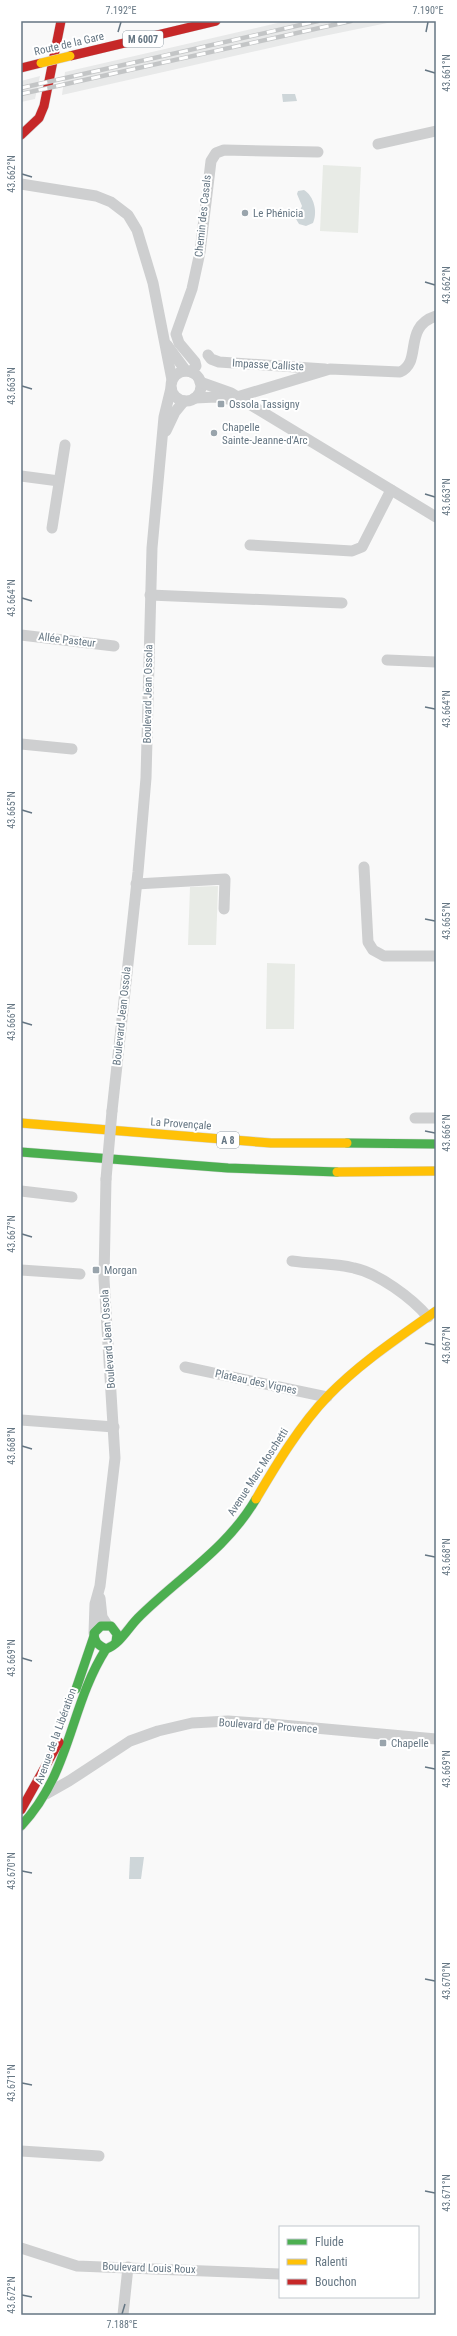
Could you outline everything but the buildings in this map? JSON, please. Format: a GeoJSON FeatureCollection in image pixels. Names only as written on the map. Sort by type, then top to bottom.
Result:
{"type":"FeatureCollection","features":[{"type":"Feature","properties":{"kind":"main road"},"geometry":{"type":"LineString","coordinates":[[50,21],[55,47]]}},
{"type":"Feature","properties":{"kind":"main road"},"geometry":{"type":"LineString","coordinates":[[21,135],[31,127],[43,111],[61,21]]}},
{"type":"Feature","properties":{"kind":"main road","name":"Route de la Gare"},"geometry":{"type":"LineString","coordinates":[[21,68],[216,21]]}},
{"type":"Feature","properties":{"kind":"main road","name":"La Provençale"},"geometry":{"type":"LineString","coordinates":[[21,1124],[271,1143],[436,1144]]}},
{"type":"Feature","properties":{"kind":"main road"},"geometry":{"type":"LineString","coordinates":[[21,1152],[193,1166],[274,1170],[436,1171]]}},
{"type":"Feature","properties":{"kind":"main road","name":"Avenue Marc Moschetti"},"geometry":{"type":"LineString","coordinates":[[116,1642],[138,1618],[229,1538],[244,1518],[281,1457],[327,1397],[372,1356],[432,1314]]}},
{"type":"Feature","properties":{"kind":"main road","name":"Avenue Marc Moschetti"},"geometry":{"type":"LineString","coordinates":[[110,1626],[138,1618]]}},
{"type":"Feature","properties":{"kind":"main road"},"geometry":{"type":"LineString","coordinates":[[110,1626],[117,1634],[116,1642],[106,1649],[96,1644],[94,1635],[98,1628],[110,1626]]}},
{"type":"Feature","properties":{"kind":"main road","name":"Avenue de la Libération"},"geometry":{"type":"LineString","coordinates":[[22,1806],[57,1747],[94,1635]]}},
{"type":"Feature","properties":{"kind":"main road","name":"Avenue de la Libération"},"geometry":{"type":"LineString","coordinates":[[21,1826],[48,1792],[75,1726],[90,1678],[106,1649]]}},
{"type":"Feature","properties":{"kind":"street"},"geometry":{"type":"LineString","coordinates":[[378,144],[436,130]]}},
{"type":"Feature","properties":{"kind":"street","name":"Chemin des Casals"},"geometry":{"type":"LineString","coordinates":[[189,371],[196,366],[195,362],[182,347],[176,334],[192,289],[200,252],[208,169],[211,161],[216,153],[224,150],[318,152]]}},
{"type":"Feature","properties":{"kind":"street","name":"Boulevard Jean Ossola"},"geometry":{"type":"LineString","coordinates":[[21,184],[96,196],[111,202],[128,215],[137,230],[153,283],[165,342],[171,384],[164,417],[161,446],[150,595],[146,770],[104,1200],[104,1279],[114,1427],[114,1480],[100,1586],[95,1604],[94,1635]]}},
{"type":"Feature","properties":{"kind":"street","name":"Impasse Calliste"},"geometry":{"type":"LineString","coordinates":[[208,354],[211,359],[219,362],[400,372],[407,369],[410,363],[415,333],[428,318],[436,316]]}},
{"type":"Feature","properties":{"kind":"street","name":"Boulevard Jean Ossola"},"geometry":{"type":"LineString","coordinates":[[165,342],[189,371]]}},
{"type":"Feature","properties":{"kind":"street"},"geometry":{"type":"LineString","coordinates":[[330,369],[241,400],[216,397],[195,398],[184,401],[175,396],[171,384],[178,373],[189,371],[200,382],[225,390],[241,400],[436,517]]}},
{"type":"Feature","properties":{"kind":"street"},"geometry":{"type":"LineString","coordinates":[[195,398],[201,388],[200,382]]}},
{"type":"Feature","properties":{"kind":"street","name":"Boulevard Jean Ossola"},"geometry":{"type":"LineString","coordinates":[[161,446],[175,412],[184,401]]}},
{"type":"Feature","properties":{"kind":"street"},"geometry":{"type":"LineString","coordinates":[[52,528],[65,445]]}},
{"type":"Feature","properties":{"kind":"street"},"geometry":{"type":"LineString","coordinates":[[21,476],[59,481]]}},
{"type":"Feature","properties":{"kind":"street"},"geometry":{"type":"LineString","coordinates":[[250,545],[352,551],[362,547],[391,490]]}},
{"type":"Feature","properties":{"kind":"street"},"geometry":{"type":"LineString","coordinates":[[150,595],[342,603]]}},
{"type":"Feature","properties":{"kind":"street","name":"Allée Pasteur"},"geometry":{"type":"LineString","coordinates":[[21,635],[114,646]]}},
{"type":"Feature","properties":{"kind":"street"},"geometry":{"type":"LineString","coordinates":[[387,660],[436,662]]}},
{"type":"Feature","properties":{"kind":"street"},"geometry":{"type":"LineString","coordinates":[[21,744],[72,749]]}},
{"type":"Feature","properties":{"kind":"street"},"geometry":{"type":"LineString","coordinates":[[364,867],[368,942],[373,950],[384,956],[436,956]]}},
{"type":"Feature","properties":{"kind":"street"},"geometry":{"type":"LineString","coordinates":[[136,884],[225,879],[224,909]]}},
{"type":"Feature","properties":{"kind":"street"},"geometry":{"type":"LineString","coordinates":[[415,1118],[436,1118]]}},
{"type":"Feature","properties":{"kind":"street"},"geometry":{"type":"LineString","coordinates":[[21,1192],[72,1197]]}},
{"type":"Feature","properties":{"kind":"street"},"geometry":{"type":"LineString","coordinates":[[292,1261],[353,1268],[371,1273],[432,1314]]}},
{"type":"Feature","properties":{"kind":"street"},"geometry":{"type":"LineString","coordinates":[[21,1270],[80,1274]]}},
{"type":"Feature","properties":{"kind":"street","name":"Plateau des Vignes"},"geometry":{"type":"LineString","coordinates":[[185,1367],[327,1397]]}},
{"type":"Feature","properties":{"kind":"street"},"geometry":{"type":"LineString","coordinates":[[21,1420],[114,1427]]}},
{"type":"Feature","properties":{"kind":"street","name":"Boulevard Jean Ossola"},"geometry":{"type":"LineString","coordinates":[[100,1586],[102,1617],[110,1626]]}},
{"type":"Feature","properties":{"kind":"street","name":"Boulevard de Provence"},"geometry":{"type":"LineString","coordinates":[[22,1806],[69,1781],[130,1741],[158,1730],[192,1724],[228,1721],[436,1739]]}},
{"type":"Feature","properties":{"kind":"street"},"geometry":{"type":"LineString","coordinates":[[46,1766],[48,1792]]}},
{"type":"Feature","properties":{"kind":"street"},"geometry":{"type":"LineString","coordinates":[[21,2151],[99,2156]]}},
{"type":"Feature","properties":{"kind":"street","name":"Boulevard Louis Roux"},"geometry":{"type":"LineString","coordinates":[[21,2248],[77,2266],[279,2274]]}},
{"type":"Feature","properties":{"kind":"street"},"geometry":{"type":"LineString","coordinates":[[123,2315],[128,2267]]}},
{"type":"Feature","properties":{"kind":"shaded area"},"geometry":{"type":"Polygon","coordinates":[[[286,21],[397,21],[314,38],[62,95],[65,72],[286,21]]]}},
{"type":"Feature","properties":{"kind":"shaded area"},"geometry":{"type":"Polygon","coordinates":[[[40,76],[35,99],[21,102],[21,81],[40,76]]]}},
{"type":"Feature","properties":{"kind":"shaded area"},"geometry":{"type":"Polygon","coordinates":[[[282,94],[295,94],[297,101],[283,102],[282,94]]]}},
{"type":"Feature","properties":{"kind":"shaded area"},"geometry":{"type":"Polygon","coordinates":[[[323,165],[361,167],[358,233],[320,231],[323,165]]]}},
{"type":"Feature","properties":{"kind":"shaded area"},"geometry":{"type":"Polygon","coordinates":[[[304,190],[313,200],[315,209],[313,223],[306,226],[299,224],[296,219],[302,206],[297,194],[298,191],[304,190]]]}},
{"type":"Feature","properties":{"kind":"shaded area"},"geometry":{"type":"Polygon","coordinates":[[[218,886],[216,945],[188,945],[190,887],[218,886]]]}},
{"type":"Feature","properties":{"kind":"shaded area"},"geometry":{"type":"Polygon","coordinates":[[[267,963],[295,964],[294,1029],[266,1029],[267,963]]]}},
{"type":"Feature","properties":{"kind":"shaded area"},"geometry":{"type":"Polygon","coordinates":[[[130,1857],[144,1857],[141,1879],[129,1879],[130,1857]]]}},
{"type":"Feature","properties":{"kind":"railway"},"geometry":{"type":"LineString","coordinates":[[21,88],[318,21]]}},
{"type":"Feature","properties":{"kind":"railway"},"geometry":{"type":"LineString","coordinates":[[21,94],[351,21]]}},
{"type":"Feature","properties":{"kind":"traffic: fast"},"geometry":{"type":"LineString","coordinates":[[347,1143],[436,1144]]}},
{"type":"Feature","properties":{"kind":"traffic: fast"},"geometry":{"type":"LineString","coordinates":[[21,1152],[228,1168],[337,1172]]}},
{"type":"Feature","properties":{"kind":"traffic: fast"},"geometry":{"type":"LineString","coordinates":[[116,1642],[117,1634],[111,1626],[101,1626],[94,1633],[97,1643],[106,1649],[116,1643],[138,1618],[231,1533],[256,1499]]}},
{"type":"Feature","properties":{"kind":"traffic: fast"},"geometry":{"type":"LineString","coordinates":[[76,1689],[94,1636]]}},
{"type":"Feature","properties":{"kind":"traffic: fast"},"geometry":{"type":"LineString","coordinates":[[21,1826],[38,1805],[51,1783],[61,1761],[84,1693],[106,1649]]}},
{"type":"Feature","properties":{"kind":"traffic: slow"},"geometry":{"type":"LineString","coordinates":[[41,63],[70,56]]}},
{"type":"Feature","properties":{"kind":"traffic: slow"},"geometry":{"type":"LineString","coordinates":[[21,1123],[271,1143],[347,1143]]}},
{"type":"Feature","properties":{"kind":"traffic: slow"},"geometry":{"type":"LineString","coordinates":[[337,1172],[436,1171]]}},
{"type":"Feature","properties":{"kind":"traffic: slow"},"geometry":{"type":"LineString","coordinates":[[256,1499],[298,1432],[328,1396],[366,1362],[436,1311]]}},
{"type":"Feature","properties":{"kind":"traffic: jam"},"geometry":{"type":"LineString","coordinates":[[21,135],[39,118],[44,106],[61,21]]}},
{"type":"Feature","properties":{"kind":"traffic: jam"},"geometry":{"type":"LineString","coordinates":[[70,56],[216,21]]}},
{"type":"Feature","properties":{"kind":"traffic: jam"},"geometry":{"type":"LineString","coordinates":[[21,68],[41,63]]}},
{"type":"Feature","properties":{"kind":"traffic: jam"},"geometry":{"type":"LineString","coordinates":[[21,1810],[59,1742]]}},
{"type":"Feature","properties":{"kind":"place","name":"Le Phénicia"},"geometry":{"type":"Point","coordinates":[245,213]}},
{"type":"Feature","properties":{"kind":"place","name":"Ossola Tassigny"},"geometry":{"type":"Point","coordinates":[221,404]}},
{"type":"Feature","properties":{"kind":"place","name":"Chapelle Sainte-Jeanne-d'Arc"},"geometry":{"type":"Point","coordinates":[214,433]}},
{"type":"Feature","properties":{"kind":"place","name":"Morgan"},"geometry":{"type":"Point","coordinates":[96,1270]}},
{"type":"Feature","properties":{"kind":"place","name":"Chapelle"},"geometry":{"type":"Point","coordinates":[383,1743]}}]}
